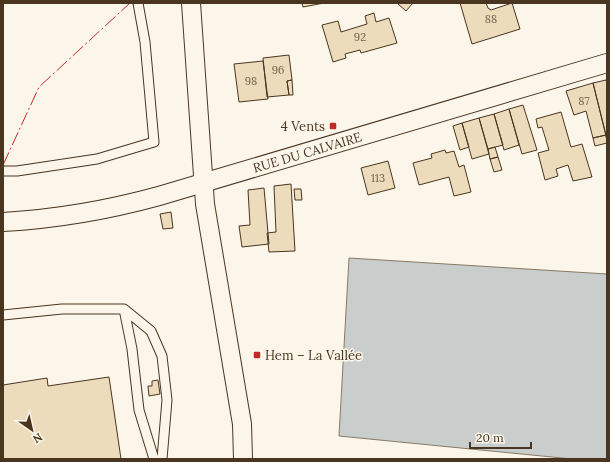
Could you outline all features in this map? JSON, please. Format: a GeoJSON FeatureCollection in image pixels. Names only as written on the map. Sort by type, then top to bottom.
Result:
{"type":"FeatureCollection","features":[{"type":"Feature","properties":{"kind":"street"},"geometry":{"type":"LineString","coordinates":[[191,3],[205,204],[232,354],[242,424],[243,459]]}},
{"type":"Feature","properties":{"kind":"street","name":"RUE DU CALVAIRE"},"geometry":{"type":"LineString","coordinates":[[3,222],[75,215],[129,204],[203,184],[607,63]]}},
{"type":"Feature","properties":{"kind":"street"},"geometry":{"type":"LineString","coordinates":[[242,424],[254,459]]}},
{"type":"Feature","properties":{"kind":"lane"},"geometry":{"type":"LineString","coordinates":[[3,171],[17,171],[97,159],[154,142],[146,42],[138,3]]}},
{"type":"Feature","properties":{"kind":"lane"},"geometry":{"type":"LineString","coordinates":[[3,315],[62,309],[124,309],[151,331],[162,356],[167,400],[162,459]]}},
{"type":"Feature","properties":{"kind":"lane"},"geometry":{"type":"LineString","coordinates":[[124,309],[132,349],[139,410],[154,459]]}},
{"type":"Feature","properties":{"kind":"shaded area"},"geometry":{"type":"Polygon","coordinates":[[[349,258],[607,274],[607,459],[572,459],[339,436],[349,258]]]}},
{"type":"Feature","properties":{"kind":"building"},"geometry":{"type":"Polygon","coordinates":[[[302,3],[324,3],[303,7],[302,3]]]}},
{"type":"Feature","properties":{"kind":"building"},"geometry":{"type":"Polygon","coordinates":[[[397,3],[413,3],[406,11],[397,3]]]}},
{"type":"Feature","properties":{"kind":"building"},"geometry":{"type":"Polygon","coordinates":[[[460,3],[486,3],[488,8],[491,10],[512,3],[520,29],[472,44],[460,3]]]}},
{"type":"Feature","properties":{"kind":"building"},"geometry":{"type":"Polygon","coordinates":[[[374,13],[376,22],[389,18],[397,43],[361,53],[360,50],[345,54],[346,58],[333,62],[322,25],[338,21],[341,32],[367,24],[365,16],[374,13]]]}},
{"type":"Feature","properties":{"kind":"building"},"geometry":{"type":"Polygon","coordinates":[[[289,55],[292,80],[287,81],[289,95],[267,97],[263,58],[289,55]]]}},
{"type":"Feature","properties":{"kind":"building"},"geometry":{"type":"Polygon","coordinates":[[[263,61],[268,99],[239,102],[234,64],[263,61]]]}},
{"type":"Feature","properties":{"kind":"building"},"geometry":{"type":"Polygon","coordinates":[[[292,80],[293,95],[289,95],[287,81],[292,80]]]}},
{"type":"Feature","properties":{"kind":"building"},"geometry":{"type":"Polygon","coordinates":[[[606,80],[607,83],[607,140],[593,83],[606,80]]]}},
{"type":"Feature","properties":{"kind":"building"},"geometry":{"type":"Polygon","coordinates":[[[593,83],[606,135],[593,138],[586,111],[574,115],[566,91],[593,83]]]}},
{"type":"Feature","properties":{"kind":"building"},"geometry":{"type":"Polygon","coordinates":[[[523,105],[537,150],[522,154],[509,109],[523,105]]]}},
{"type":"Feature","properties":{"kind":"building"},"geometry":{"type":"Polygon","coordinates":[[[509,109],[519,145],[504,150],[494,114],[509,109]]]}},
{"type":"Feature","properties":{"kind":"building"},"geometry":{"type":"Polygon","coordinates":[[[561,112],[571,147],[582,144],[592,177],[573,181],[568,165],[556,169],[558,176],[545,180],[538,153],[549,150],[542,127],[538,128],[536,119],[561,112]]]}},
{"type":"Feature","properties":{"kind":"building"},"geometry":{"type":"Polygon","coordinates":[[[494,114],[503,145],[488,149],[479,118],[494,114]]]}},
{"type":"Feature","properties":{"kind":"building"},"geometry":{"type":"Polygon","coordinates":[[[479,118],[489,154],[472,159],[462,123],[479,118]]]}},
{"type":"Feature","properties":{"kind":"building"},"geometry":{"type":"Polygon","coordinates":[[[462,123],[469,147],[460,150],[453,126],[462,123]]]}},
{"type":"Feature","properties":{"kind":"building"},"geometry":{"type":"Polygon","coordinates":[[[606,135],[607,143],[595,146],[593,138],[606,135]]]}},
{"type":"Feature","properties":{"kind":"building"},"geometry":{"type":"Polygon","coordinates":[[[495,147],[498,157],[490,159],[488,149],[495,147]]]}},
{"type":"Feature","properties":{"kind":"building"},"geometry":{"type":"Polygon","coordinates":[[[445,150],[446,153],[454,151],[459,167],[464,165],[471,192],[454,196],[449,177],[419,185],[413,163],[432,158],[431,154],[445,150]]]}},
{"type":"Feature","properties":{"kind":"building"},"geometry":{"type":"Polygon","coordinates":[[[498,157],[502,170],[494,172],[490,159],[498,157]]]}},
{"type":"Feature","properties":{"kind":"building"},"geometry":{"type":"Polygon","coordinates":[[[388,161],[395,188],[368,195],[361,168],[388,161]]]}},
{"type":"Feature","properties":{"kind":"building"},"geometry":{"type":"Polygon","coordinates":[[[291,184],[295,251],[269,252],[267,233],[276,232],[274,186],[291,184]]]}},
{"type":"Feature","properties":{"kind":"building"},"geometry":{"type":"Polygon","coordinates":[[[264,188],[269,244],[242,247],[239,226],[250,225],[248,190],[264,188]]]}},
{"type":"Feature","properties":{"kind":"building"},"geometry":{"type":"Polygon","coordinates":[[[294,189],[301,189],[302,200],[295,200],[294,189]]]}},
{"type":"Feature","properties":{"kind":"building"},"geometry":{"type":"Polygon","coordinates":[[[171,212],[173,228],[163,229],[160,214],[171,212]]]}},
{"type":"Feature","properties":{"kind":"building"},"geometry":{"type":"Polygon","coordinates":[[[109,377],[121,459],[3,459],[3,385],[47,378],[48,386],[109,377]]]}},
{"type":"Feature","properties":{"kind":"building"},"geometry":{"type":"Polygon","coordinates":[[[158,380],[160,394],[149,396],[148,386],[152,386],[152,381],[158,380]]]}},
{"type":"Feature","properties":{"kind":"power"},"geometry":{"type":"LineString","coordinates":[[3,165],[39,87],[130,3]]}},
{"type":"Feature","properties":{"kind":"place","name":"4 Vents"},"geometry":{"type":"Point","coordinates":[333,126]}},
{"type":"Feature","properties":{"kind":"place","name":"Hem – La Vallée"},"geometry":{"type":"Point","coordinates":[257,355]}}]}
